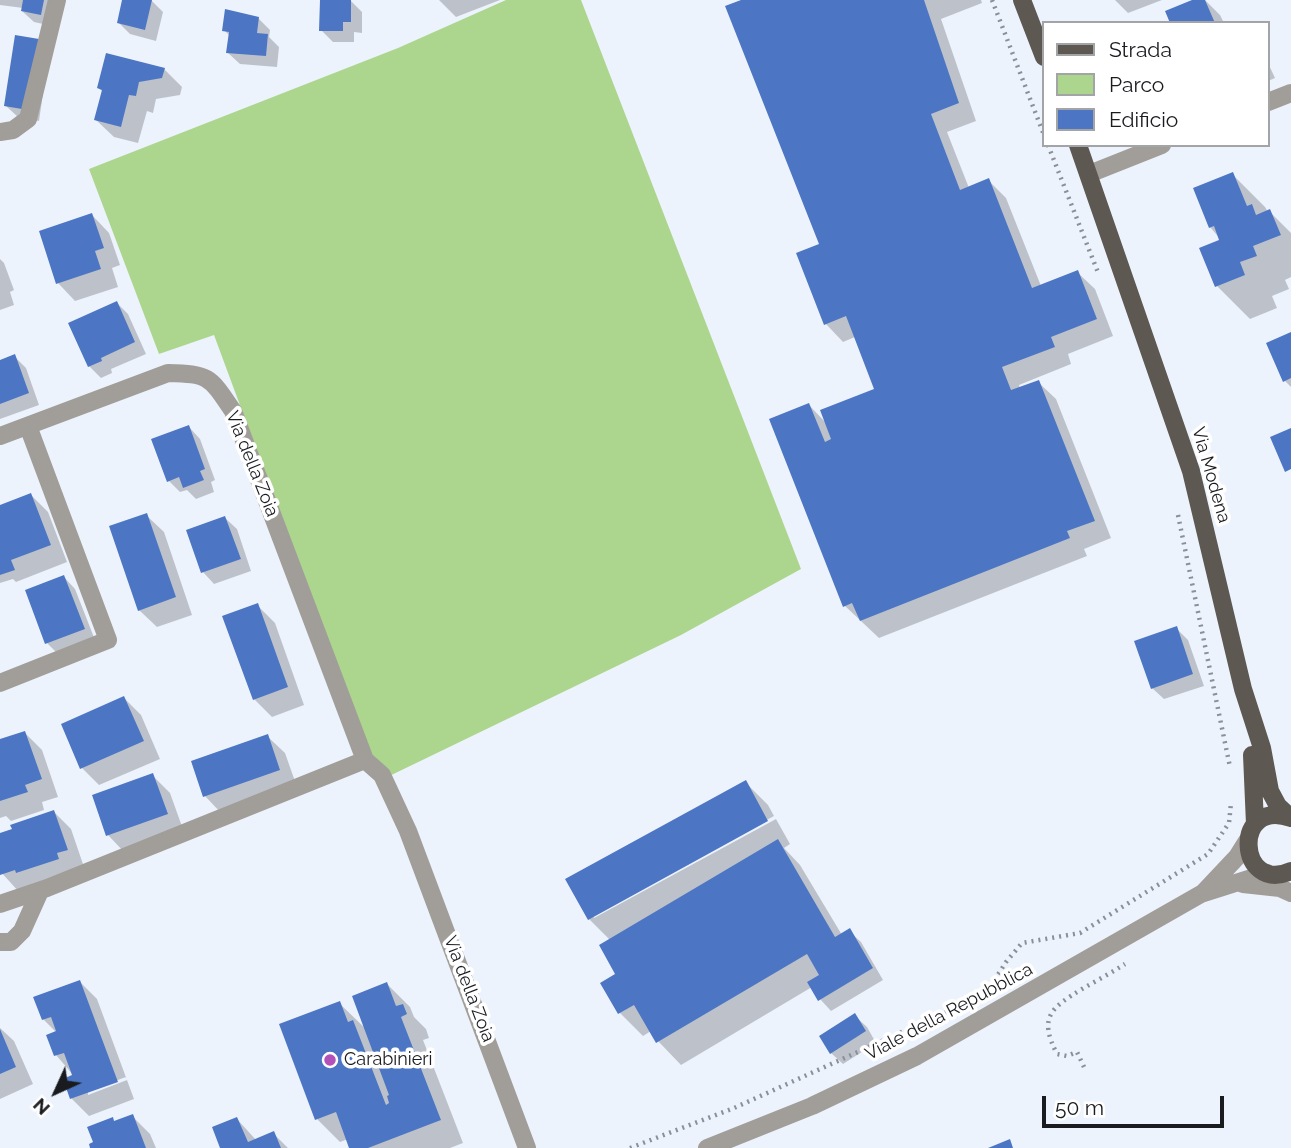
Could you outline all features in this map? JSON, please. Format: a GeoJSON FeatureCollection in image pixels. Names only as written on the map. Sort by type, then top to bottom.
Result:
{"type":"FeatureCollection","features":[{"type":"Feature","properties":{"kind":"main road"},"geometry":{"type":"LineString","coordinates":[[1022,0],[1042,52]]}},
{"type":"Feature","properties":{"kind":"main road","name":"Via Modena"},"geometry":{"type":"LineString","coordinates":[[1079,147],[1191,471],[1243,689],[1262,748],[1270,791],[1278,806],[1291,817]]}},
{"type":"Feature","properties":{"kind":"main road"},"geometry":{"type":"LineString","coordinates":[[1243,689],[1254,774],[1255,824],[1247,841],[1251,859],[1258,868],[1281,875]]}},
{"type":"Feature","properties":{"kind":"main road"},"geometry":{"type":"LineString","coordinates":[[1255,824],[1271,815],[1291,817]]}},
{"type":"Feature","properties":{"kind":"street"},"geometry":{"type":"LineString","coordinates":[[0,132],[13,130],[28,119],[57,0]]}},
{"type":"Feature","properties":{"kind":"street"},"geometry":{"type":"LineString","coordinates":[[1270,101],[1291,93]]}},
{"type":"Feature","properties":{"kind":"street"},"geometry":{"type":"LineString","coordinates":[[1089,174],[1157,147]]}},
{"type":"Feature","properties":{"kind":"street","name":"Via della Zoia"},"geometry":{"type":"LineString","coordinates":[[0,436],[168,373],[197,374],[214,383],[233,411],[365,760],[382,775],[408,831],[527,1148]]}},
{"type":"Feature","properties":{"kind":"street"},"geometry":{"type":"LineString","coordinates":[[0,683],[108,640],[28,426]]}},
{"type":"Feature","properties":{"kind":"street"},"geometry":{"type":"LineString","coordinates":[[0,904],[40,891],[365,760]]}},
{"type":"Feature","properties":{"kind":"street","name":"Viale della Repubblica"},"geometry":{"type":"LineString","coordinates":[[1196,897],[1237,857],[1247,841]]}},
{"type":"Feature","properties":{"kind":"street","name":"Viale della Repubblica"},"geometry":{"type":"LineString","coordinates":[[707,1148],[812,1106],[917,1056],[1196,897],[1236,883],[1281,875]]}},
{"type":"Feature","properties":{"kind":"street","name":"Viale della Repubblica"},"geometry":{"type":"LineString","coordinates":[[1236,883],[1280,888],[1291,892]]}},
{"type":"Feature","properties":{"kind":"street"},"geometry":{"type":"LineString","coordinates":[[0,942],[10,942],[22,932],[40,891]]}},
{"type":"Feature","properties":{"kind":"path"},"geometry":{"type":"LineString","coordinates":[[992,0],[1042,130]]}},
{"type":"Feature","properties":{"kind":"path"},"geometry":{"type":"LineString","coordinates":[[1049,147],[1101,280]]}},
{"type":"Feature","properties":{"kind":"path"},"geometry":{"type":"LineString","coordinates":[[1176,506],[1231,771]]}},
{"type":"Feature","properties":{"kind":"path"},"geometry":{"type":"LineString","coordinates":[[986,994],[1006,962],[1022,943],[1080,933],[1208,854],[1229,823],[1232,797]]}},
{"type":"Feature","properties":{"kind":"path"},"geometry":{"type":"LineString","coordinates":[[1176,875],[1196,897]]}},
{"type":"Feature","properties":{"kind":"path"},"geometry":{"type":"LineString","coordinates":[[1084,1067],[1077,1052],[1067,1056],[1057,1054],[1047,1029],[1051,1010],[1060,1001],[1132,960]]}},
{"type":"Feature","properties":{"kind":"path"},"geometry":{"type":"LineString","coordinates":[[630,1148],[734,1108],[960,1006]]}},
{"type":"Feature","properties":{"kind":"green space"},"geometry":{"type":"Polygon","coordinates":[[[506,0],[581,0],[801,569],[681,635],[379,781],[214,335],[159,354],[89,169],[398,48],[506,0]]]}},
{"type":"Feature","properties":{"kind":"building"},"geometry":{"type":"Polygon","coordinates":[[[23,0],[44,0],[41,15],[21,11],[23,0]]]}},
{"type":"Feature","properties":{"kind":"building"},"geometry":{"type":"Polygon","coordinates":[[[122,0],[152,0],[145,30],[117,23],[122,0]]]}},
{"type":"Feature","properties":{"kind":"building"},"geometry":{"type":"Polygon","coordinates":[[[320,0],[351,0],[351,22],[343,22],[343,31],[319,31],[320,0]]]}},
{"type":"Feature","properties":{"kind":"building"},"geometry":{"type":"Polygon","coordinates":[[[741,0],[924,0],[959,103],[931,114],[960,190],[989,178],[1032,288],[1078,270],[1097,319],[1051,337],[1055,347],[1002,367],[1011,390],[1039,380],[1095,521],[1067,531],[1070,538],[860,621],[852,603],[843,607],[769,419],[809,403],[825,442],[831,439],[820,410],[874,389],[846,316],[824,325],[796,253],[819,244],[725,6],[741,0]]]}},
{"type":"Feature","properties":{"kind":"building"},"geometry":{"type":"Polygon","coordinates":[[[1192,0],[1205,0],[1214,21],[1169,21],[1165,11],[1192,0]]]}},
{"type":"Feature","properties":{"kind":"building"},"geometry":{"type":"Polygon","coordinates":[[[225,9],[259,17],[257,33],[268,34],[266,56],[226,53],[229,32],[222,31],[225,9]]]}},
{"type":"Feature","properties":{"kind":"building"},"geometry":{"type":"Polygon","coordinates":[[[15,35],[39,39],[28,110],[4,106],[15,35]]]}},
{"type":"Feature","properties":{"kind":"building"},"geometry":{"type":"Polygon","coordinates":[[[106,53],[165,68],[162,78],[139,82],[136,96],[129,95],[121,127],[94,120],[102,90],[97,88],[106,53]]]}},
{"type":"Feature","properties":{"kind":"building"},"geometry":{"type":"Polygon","coordinates":[[[1233,172],[1247,206],[1252,204],[1256,215],[1270,209],[1281,235],[1253,246],[1257,256],[1240,262],[1245,275],[1215,287],[1199,248],[1219,240],[1214,226],[1209,228],[1193,188],[1233,172]]]}},
{"type":"Feature","properties":{"kind":"building"},"geometry":{"type":"Polygon","coordinates":[[[92,213],[104,248],[95,251],[101,269],[56,284],[39,231],[92,213]]]}},
{"type":"Feature","properties":{"kind":"building"},"geometry":{"type":"Polygon","coordinates":[[[117,301],[135,342],[88,367],[68,323],[117,301]]]}},
{"type":"Feature","properties":{"kind":"building"},"geometry":{"type":"Polygon","coordinates":[[[1291,332],[1291,378],[1283,382],[1266,343],[1291,332]]]}},
{"type":"Feature","properties":{"kind":"building"},"geometry":{"type":"Polygon","coordinates":[[[15,354],[29,393],[0,404],[0,360],[15,354]]]}},
{"type":"Feature","properties":{"kind":"building"},"geometry":{"type":"Polygon","coordinates":[[[189,425],[205,469],[200,471],[204,480],[183,488],[179,477],[167,482],[151,439],[189,425]]]}},
{"type":"Feature","properties":{"kind":"building"},"geometry":{"type":"Polygon","coordinates":[[[1291,428],[1291,469],[1285,472],[1270,437],[1291,428]]]}},
{"type":"Feature","properties":{"kind":"building"},"geometry":{"type":"Polygon","coordinates":[[[31,493],[51,545],[11,560],[15,570],[0,575],[0,505],[31,493]]]}},
{"type":"Feature","properties":{"kind":"building"},"geometry":{"type":"Polygon","coordinates":[[[147,513],[176,597],[138,611],[109,526],[147,513]]]}},
{"type":"Feature","properties":{"kind":"building"},"geometry":{"type":"Polygon","coordinates":[[[225,516],[241,559],[201,573],[186,530],[225,516]]]}},
{"type":"Feature","properties":{"kind":"building"},"geometry":{"type":"Polygon","coordinates":[[[64,575],[85,629],[45,644],[25,590],[64,575]]]}},
{"type":"Feature","properties":{"kind":"building"},"geometry":{"type":"Polygon","coordinates":[[[258,603],[288,687],[253,700],[222,616],[258,603]]]}},
{"type":"Feature","properties":{"kind":"building"},"geometry":{"type":"Polygon","coordinates":[[[1177,626],[1193,674],[1151,689],[1134,641],[1177,626]]]}},
{"type":"Feature","properties":{"kind":"building"},"geometry":{"type":"Polygon","coordinates":[[[124,696],[144,741],[80,769],[61,724],[124,696]]]}},
{"type":"Feature","properties":{"kind":"building"},"geometry":{"type":"Polygon","coordinates":[[[25,731],[42,779],[25,785],[28,792],[0,801],[0,739],[25,731]]]}},
{"type":"Feature","properties":{"kind":"building"},"geometry":{"type":"Polygon","coordinates":[[[268,734],[280,770],[203,797],[191,761],[268,734]]]}},
{"type":"Feature","properties":{"kind":"building"},"geometry":{"type":"Polygon","coordinates":[[[153,773],[168,814],[106,836],[92,795],[153,773]]]}},
{"type":"Feature","properties":{"kind":"building"},"geometry":{"type":"Polygon","coordinates":[[[746,780],[768,821],[588,920],[565,879],[746,780]]]}},
{"type":"Feature","properties":{"kind":"building"},"geometry":{"type":"Polygon","coordinates":[[[54,810],[68,850],[57,853],[59,859],[16,873],[15,870],[0,875],[0,833],[12,829],[10,825],[54,810]]]}},
{"type":"Feature","properties":{"kind":"building"},"geometry":{"type":"Polygon","coordinates":[[[778,839],[835,937],[850,928],[873,968],[818,1001],[807,982],[819,975],[807,954],[656,1043],[634,1005],[618,1014],[600,983],[615,974],[599,945],[778,839]]]}},
{"type":"Feature","properties":{"kind":"building"},"geometry":{"type":"Polygon","coordinates":[[[80,980],[118,1082],[70,1099],[63,1079],[72,1075],[64,1053],[54,1056],[46,1035],[56,1031],[51,1017],[42,1020],[33,997],[80,980]]]}},
{"type":"Feature","properties":{"kind":"building","name":"Carabinieri"},"geometry":{"type":"Polygon","coordinates":[[[387,982],[396,1006],[403,1004],[407,1014],[401,1017],[441,1120],[368,1148],[349,1148],[336,1112],[315,1120],[279,1024],[340,1001],[348,1022],[353,1020],[386,1105],[389,1103],[389,1095],[352,996],[387,982]]]}},
{"type":"Feature","properties":{"kind":"building"},"geometry":{"type":"Polygon","coordinates":[[[855,1013],[866,1031],[830,1054],[819,1036],[855,1013]]]}},
{"type":"Feature","properties":{"kind":"building"},"geometry":{"type":"Polygon","coordinates":[[[0,1029],[16,1067],[0,1074],[0,1029]]]}},
{"type":"Feature","properties":{"kind":"building"},"geometry":{"type":"Polygon","coordinates":[[[133,1114],[146,1148],[90,1148],[89,1144],[93,1142],[87,1127],[113,1117],[114,1121],[133,1114]]]}},
{"type":"Feature","properties":{"kind":"building"},"geometry":{"type":"Polygon","coordinates":[[[237,1117],[248,1142],[274,1131],[281,1148],[220,1148],[212,1127],[237,1117]]]}},
{"type":"Feature","properties":{"kind":"building"},"geometry":{"type":"Polygon","coordinates":[[[1010,1139],[1013,1148],[988,1148],[1010,1139]]]}},
{"type":"Feature","properties":{"kind":"place","name":"Carabinieri"},"geometry":{"type":"Point","coordinates":[330,1060]}}]}
